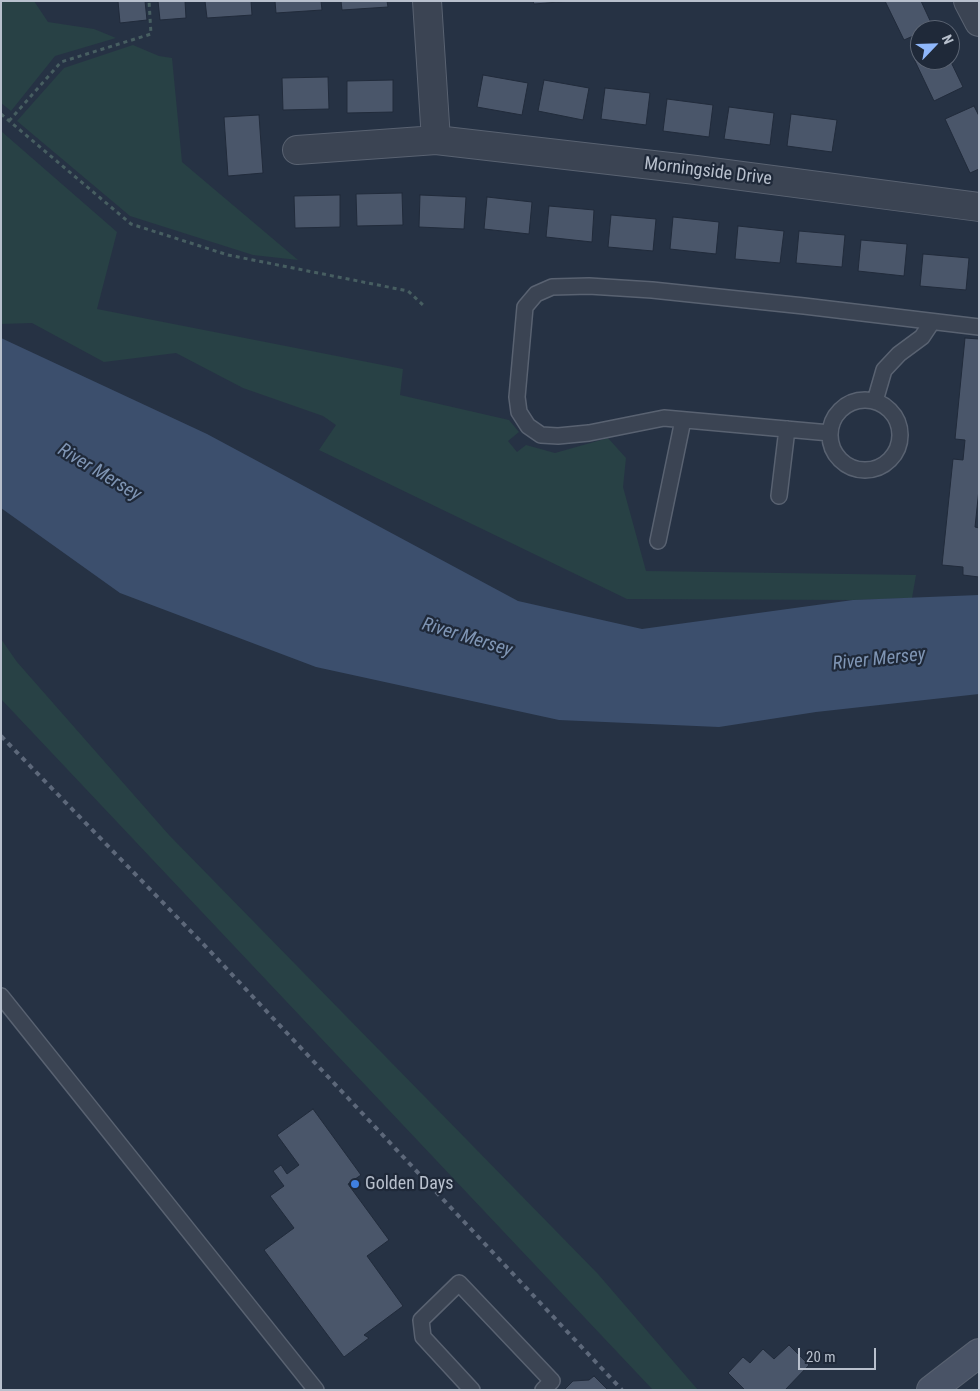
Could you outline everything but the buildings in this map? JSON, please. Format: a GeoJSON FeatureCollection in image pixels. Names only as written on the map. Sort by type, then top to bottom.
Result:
{"type":"FeatureCollection","features":[{"type":"Feature","properties":{"kind":"main road"},"geometry":{"type":"LineString","coordinates":[[931,1390],[979,1353]]}},
{"type":"Feature","properties":{"kind":"street"},"geometry":{"type":"LineString","coordinates":[[426,1],[436,140]]}},
{"type":"Feature","properties":{"kind":"street"},"geometry":{"type":"LineString","coordinates":[[968,1],[979,22]]}},
{"type":"Feature","properties":{"kind":"street","name":"Morningside Drive"},"geometry":{"type":"LineString","coordinates":[[297,150],[436,140],[696,170],[979,207]]}},
{"type":"Feature","properties":{"kind":"lane"},"geometry":{"type":"LineString","coordinates":[[830,433],[664,418],[558,436],[541,435],[528,426],[520,412],[517,397],[526,307],[536,294],[552,287],[589,286],[785,304],[979,327]]}},
{"type":"Feature","properties":{"kind":"lane"},"geometry":{"type":"LineString","coordinates":[[876,401],[884,370],[899,354],[922,337],[932,322]]}},
{"type":"Feature","properties":{"kind":"lane"},"geometry":{"type":"LineString","coordinates":[[864,399],[876,401],[886,406],[894,415],[899,425],[898,448],[893,458],[884,466],[868,471],[850,468],[840,461],[833,452],[829,440],[830,433],[834,417],[842,408],[852,402],[864,399]]}},
{"type":"Feature","properties":{"kind":"lane"},"geometry":{"type":"LineString","coordinates":[[658,541],[683,420]]}},
{"type":"Feature","properties":{"kind":"lane"},"geometry":{"type":"LineString","coordinates":[[779,496],[787,429]]}},
{"type":"Feature","properties":{"kind":"lane"},"geometry":{"type":"LineString","coordinates":[[1,996],[316,1390]]}},
{"type":"Feature","properties":{"kind":"lane"},"geometry":{"type":"LineString","coordinates":[[472,1390],[424,1338],[421,1320],[459,1282],[552,1381],[542,1390]]}},
{"type":"Feature","properties":{"kind":"path"},"geometry":{"type":"LineString","coordinates":[[9,121],[61,62],[151,34],[149,1]]}},
{"type":"Feature","properties":{"kind":"path"},"geometry":{"type":"LineString","coordinates":[[1,114],[130,224],[228,255],[408,291],[423,305]]}},
{"type":"Feature","properties":{"kind":"green space"},"geometry":{"type":"Polygon","coordinates":[[[1,1],[34,1],[48,22],[94,29],[116,38],[55,56],[11,111],[1,103],[1,1]]]}},
{"type":"Feature","properties":{"kind":"green space"},"geometry":{"type":"Polygon","coordinates":[[[133,45],[159,56],[172,58],[182,162],[298,260],[253,255],[130,216],[17,121],[64,68],[133,45]]]}},
{"type":"Feature","properties":{"kind":"green space"},"geometry":{"type":"Polygon","coordinates":[[[1,131],[117,232],[97,309],[403,369],[400,395],[509,420],[519,432],[508,441],[517,452],[526,445],[555,453],[608,438],[626,458],[623,487],[646,571],[916,575],[912,598],[853,600],[627,599],[319,450],[336,425],[323,416],[243,388],[176,353],[104,362],[32,323],[1,324],[1,131]]]}},
{"type":"Feature","properties":{"kind":"green space"},"geometry":{"type":"Polygon","coordinates":[[[1,639],[17,662],[169,835],[598,1274],[698,1390],[653,1390],[1,699],[1,639]]]}},
{"type":"Feature","properties":{"kind":"water","name":"River Mersey"},"geometry":{"type":"Polygon","coordinates":[[[1,338],[207,434],[518,601],[642,629],[853,600],[979,595],[979,694],[816,712],[719,727],[559,720],[316,667],[120,593],[1,508],[1,338]]]}},
{"type":"Feature","properties":{"kind":"railway"},"geometry":{"type":"LineString","coordinates":[[1,736],[209,950],[622,1390]]}},
{"type":"Feature","properties":{"kind":"place","name":"Golden Days"},"geometry":{"type":"Point","coordinates":[355,1184]}}]}
